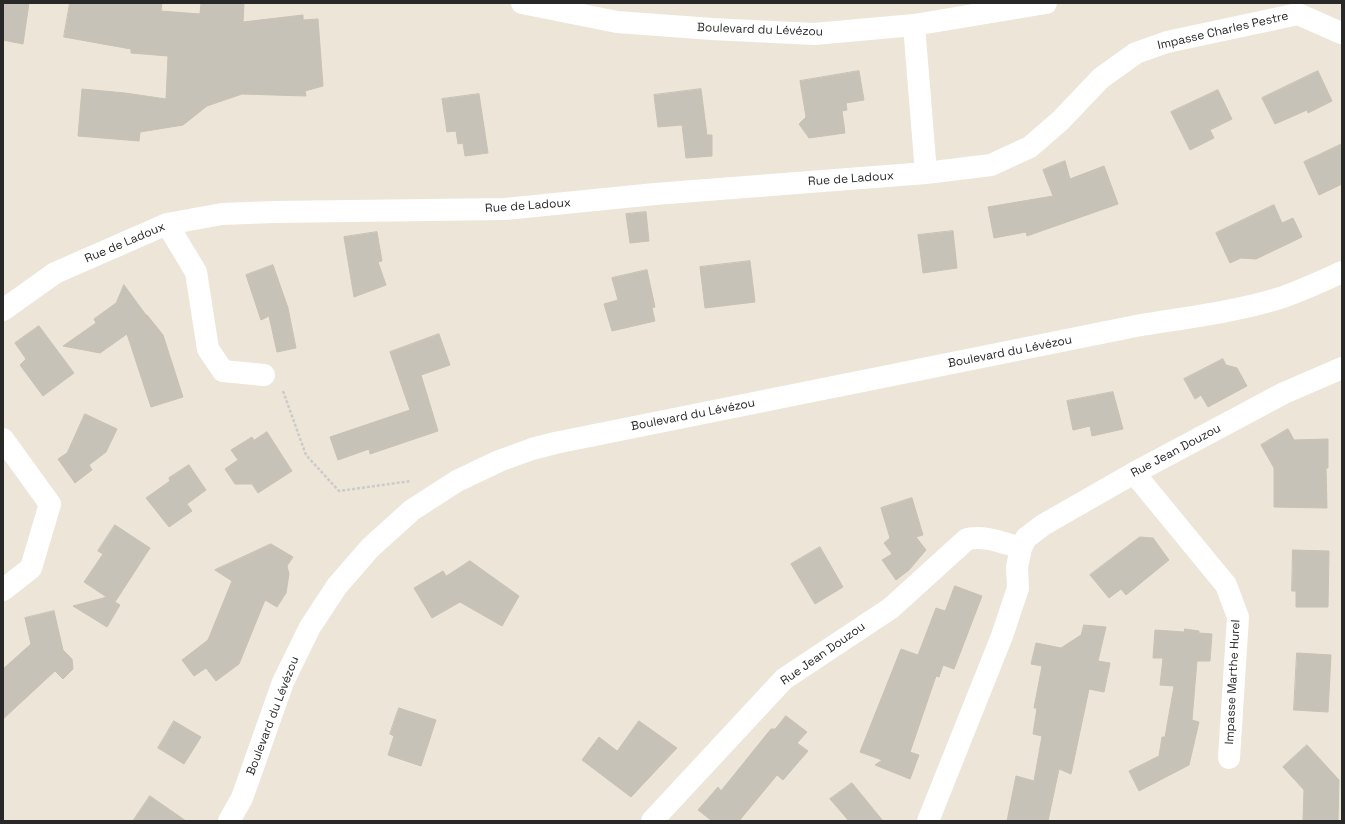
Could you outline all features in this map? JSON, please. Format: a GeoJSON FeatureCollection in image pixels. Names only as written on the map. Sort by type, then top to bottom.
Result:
{"type":"FeatureCollection","features":[{"type":"Feature","properties":{"kind":"street","name":"Boulevard du Lévézou"},"geometry":{"type":"LineString","coordinates":[[522,3],[617,22],[712,29],[814,34],[914,25],[1046,3]]}},
{"type":"Feature","properties":{"kind":"street","name":"Impasse Charles Pestre"},"geometry":{"type":"LineString","coordinates":[[926,173],[991,164],[1030,147],[1061,120],[1101,78],[1136,53],[1167,42],[1298,14],[1341,32]]}},
{"type":"Feature","properties":{"kind":"street"},"geometry":{"type":"LineString","coordinates":[[914,25],[926,173]]}},
{"type":"Feature","properties":{"kind":"street","name":"Rue de Ladoux"},"geometry":{"type":"LineString","coordinates":[[3,310],[54,273],[167,224],[222,214],[505,209],[655,194],[926,173]]}},
{"type":"Feature","properties":{"kind":"street"},"geometry":{"type":"LineString","coordinates":[[167,224],[196,272],[208,349],[223,371],[264,375]]}},
{"type":"Feature","properties":{"kind":"street","name":"Boulevard du Lévézou"},"geometry":{"type":"LineString","coordinates":[[229,821],[242,798],[283,682],[310,627],[337,586],[370,548],[412,510],[457,481],[499,461],[532,449],[555,443],[1121,329],[1233,309],[1280,298],[1342,272]]}},
{"type":"Feature","properties":{"kind":"street","name":"Rue Jean Douzou"},"geometry":{"type":"LineString","coordinates":[[928,821],[1002,636],[1018,588],[1017,566],[1021,548],[1026,538],[1039,528],[1134,473],[1284,393],[1342,368]]}},
{"type":"Feature","properties":{"kind":"street"},"geometry":{"type":"LineString","coordinates":[[3,440],[50,504],[31,568],[3,590]]}},
{"type":"Feature","properties":{"kind":"street","name":"Impasse Marthe Hurel"},"geometry":{"type":"LineString","coordinates":[[1134,473],[1226,585],[1238,617],[1229,758]]}},
{"type":"Feature","properties":{"kind":"street","name":"Rue Jean Douzou"},"geometry":{"type":"LineString","coordinates":[[652,821],[784,679],[891,608],[967,539],[977,537],[988,538],[1021,548]]}},
{"type":"Feature","properties":{"kind":"path"},"geometry":{"type":"LineString","coordinates":[[282,390],[306,455],[338,491],[412,481]]}},
{"type":"Feature","properties":{"kind":"building"},"geometry":{"type":"Polygon","coordinates":[[[3,3],[29,3],[23,44],[3,40],[3,3]]]}},
{"type":"Feature","properties":{"kind":"building"},"geometry":{"type":"Polygon","coordinates":[[[70,3],[162,3],[161,11],[200,14],[201,3],[244,3],[243,22],[303,15],[303,20],[318,19],[323,86],[305,91],[306,96],[242,94],[207,106],[183,125],[140,132],[139,141],[78,136],[82,89],[166,99],[168,56],[131,53],[131,49],[64,37],[70,3]]]}},
{"type":"Feature","properties":{"kind":"building"},"geometry":{"type":"Polygon","coordinates":[[[859,71],[864,100],[846,103],[847,110],[842,111],[845,133],[809,138],[799,124],[806,117],[800,81],[859,71]]]}},
{"type":"Feature","properties":{"kind":"building"},"geometry":{"type":"Polygon","coordinates":[[[1318,71],[1332,101],[1308,113],[1307,110],[1275,124],[1262,98],[1318,71]]]}},
{"type":"Feature","properties":{"kind":"building"},"geometry":{"type":"Polygon","coordinates":[[[701,89],[707,135],[712,135],[712,156],[686,158],[682,125],[658,127],[654,95],[701,89]]]}},
{"type":"Feature","properties":{"kind":"building"},"geometry":{"type":"Polygon","coordinates":[[[1218,90],[1232,119],[1210,130],[1214,138],[1190,150],[1171,112],[1218,90]]]}},
{"type":"Feature","properties":{"kind":"building"},"geometry":{"type":"Polygon","coordinates":[[[479,94],[488,153],[465,156],[463,143],[458,144],[456,131],[447,132],[442,99],[479,94]]]}},
{"type":"Feature","properties":{"kind":"building"},"geometry":{"type":"Polygon","coordinates":[[[1342,144],[1342,184],[1319,195],[1304,162],[1342,144]]]}},
{"type":"Feature","properties":{"kind":"building"},"geometry":{"type":"Polygon","coordinates":[[[1065,161],[1070,179],[1104,166],[1118,204],[1027,236],[1026,232],[994,238],[988,207],[1053,196],[1043,170],[1065,161]]]}},
{"type":"Feature","properties":{"kind":"building"},"geometry":{"type":"Polygon","coordinates":[[[1274,205],[1282,223],[1293,218],[1302,237],[1256,259],[1241,258],[1230,263],[1216,233],[1274,205]]]}},
{"type":"Feature","properties":{"kind":"building"},"geometry":{"type":"Polygon","coordinates":[[[646,212],[649,241],[630,243],[626,214],[646,212]]]}},
{"type":"Feature","properties":{"kind":"building"},"geometry":{"type":"Polygon","coordinates":[[[953,231],[957,268],[923,273],[918,235],[953,231]]]}},
{"type":"Feature","properties":{"kind":"building"},"geometry":{"type":"Polygon","coordinates":[[[377,232],[382,261],[378,262],[386,285],[354,297],[344,237],[377,232]]]}},
{"type":"Feature","properties":{"kind":"building"},"geometry":{"type":"Polygon","coordinates":[[[750,261],[755,302],[705,308],[700,267],[750,261]]]}},
{"type":"Feature","properties":{"kind":"building"},"geometry":{"type":"Polygon","coordinates":[[[273,265],[288,308],[296,348],[277,352],[269,316],[261,320],[246,275],[273,265]]]}},
{"type":"Feature","properties":{"kind":"building"},"geometry":{"type":"Polygon","coordinates":[[[647,270],[655,307],[652,308],[655,321],[612,331],[604,304],[618,300],[612,278],[647,270]]]}},
{"type":"Feature","properties":{"kind":"building"},"geometry":{"type":"Polygon","coordinates":[[[124,285],[163,335],[183,397],[151,407],[127,334],[100,353],[63,346],[96,323],[94,319],[116,303],[124,285]]]}},
{"type":"Feature","properties":{"kind":"building"},"geometry":{"type":"Polygon","coordinates":[[[39,326],[74,373],[43,396],[20,365],[26,359],[15,343],[39,326]]]}},
{"type":"Feature","properties":{"kind":"building"},"geometry":{"type":"Polygon","coordinates":[[[439,334],[450,365],[421,375],[438,431],[370,454],[369,449],[338,460],[330,437],[410,410],[390,352],[439,334]]]}},
{"type":"Feature","properties":{"kind":"building"},"geometry":{"type":"Polygon","coordinates":[[[1223,359],[1226,365],[1237,368],[1247,386],[1208,407],[1201,395],[1195,399],[1184,379],[1223,359]]]}},
{"type":"Feature","properties":{"kind":"building"},"geometry":{"type":"Polygon","coordinates":[[[1113,392],[1123,429],[1092,436],[1090,426],[1073,430],[1067,401],[1113,392]]]}},
{"type":"Feature","properties":{"kind":"building"},"geometry":{"type":"Polygon","coordinates":[[[85,414],[117,429],[106,452],[89,465],[92,470],[75,483],[58,459],[67,453],[85,414]]]}},
{"type":"Feature","properties":{"kind":"building"},"geometry":{"type":"Polygon","coordinates":[[[1288,429],[1294,440],[1328,439],[1328,468],[1326,468],[1327,508],[1274,507],[1274,468],[1261,445],[1288,429]]]}},
{"type":"Feature","properties":{"kind":"building"},"geometry":{"type":"Polygon","coordinates":[[[267,432],[292,471],[258,493],[252,484],[235,484],[225,469],[238,460],[231,450],[252,437],[254,440],[267,432]]]}},
{"type":"Feature","properties":{"kind":"building"},"geometry":{"type":"Polygon","coordinates":[[[189,465],[206,490],[187,504],[192,511],[169,527],[146,498],[170,481],[169,478],[189,465]]]}},
{"type":"Feature","properties":{"kind":"building"},"geometry":{"type":"Polygon","coordinates":[[[912,498],[923,535],[916,537],[926,550],[909,570],[896,580],[882,560],[892,554],[884,543],[890,538],[881,508],[912,498]]]}},
{"type":"Feature","properties":{"kind":"building"},"geometry":{"type":"Polygon","coordinates":[[[115,525],[150,548],[115,602],[120,605],[107,627],[73,606],[107,597],[84,582],[103,554],[98,551],[115,525]]]}},
{"type":"Feature","properties":{"kind":"building"},"geometry":{"type":"Polygon","coordinates":[[[1140,537],[1153,538],[1169,560],[1126,595],[1121,589],[1109,598],[1090,575],[1140,537]]]}},
{"type":"Feature","properties":{"kind":"building"},"geometry":{"type":"Polygon","coordinates":[[[271,544],[293,557],[287,566],[289,574],[286,593],[277,607],[265,600],[239,664],[216,681],[206,668],[194,676],[182,660],[208,640],[232,581],[215,570],[271,544]]]}},
{"type":"Feature","properties":{"kind":"building"},"geometry":{"type":"Polygon","coordinates":[[[820,547],[843,587],[815,604],[791,564],[820,547]]]}},
{"type":"Feature","properties":{"kind":"building"},"geometry":{"type":"Polygon","coordinates":[[[1293,550],[1329,551],[1328,607],[1296,607],[1296,591],[1292,591],[1293,550]]]}},
{"type":"Feature","properties":{"kind":"building"},"geometry":{"type":"Polygon","coordinates":[[[470,561],[519,596],[502,626],[460,602],[432,618],[414,588],[443,571],[446,576],[470,561]]]}},
{"type":"Feature","properties":{"kind":"building"},"geometry":{"type":"Polygon","coordinates":[[[955,586],[982,596],[954,669],[943,665],[939,677],[936,676],[910,752],[919,755],[910,779],[875,765],[882,760],[860,752],[901,649],[918,655],[936,608],[945,611],[955,586]]]}},
{"type":"Feature","properties":{"kind":"building"},"geometry":{"type":"Polygon","coordinates":[[[54,611],[63,650],[72,659],[73,669],[63,679],[55,671],[3,719],[3,669],[31,644],[25,618],[54,611]]]}},
{"type":"Feature","properties":{"kind":"building"},"geometry":{"type":"Polygon","coordinates":[[[1084,625],[1106,627],[1098,661],[1110,663],[1104,692],[1089,689],[1071,774],[1059,769],[1048,821],[1007,821],[1016,776],[1034,781],[1042,736],[1033,734],[1037,708],[1034,708],[1042,666],[1031,664],[1036,643],[1061,648],[1081,635],[1084,625]]]}},
{"type":"Feature","properties":{"kind":"building"},"geometry":{"type":"Polygon","coordinates":[[[1185,629],[1199,631],[1199,633],[1212,634],[1210,661],[1197,661],[1192,720],[1199,722],[1189,765],[1139,791],[1129,771],[1159,756],[1162,737],[1165,737],[1174,686],[1160,685],[1163,658],[1153,658],[1155,630],[1184,632],[1185,629]]]}},
{"type":"Feature","properties":{"kind":"building"},"geometry":{"type":"Polygon","coordinates":[[[1297,653],[1331,655],[1328,712],[1294,710],[1297,653]]]}},
{"type":"Feature","properties":{"kind":"building"},"geometry":{"type":"Polygon","coordinates":[[[399,708],[436,720],[421,766],[388,755],[394,736],[390,734],[399,708]]]}},
{"type":"Feature","properties":{"kind":"building"},"geometry":{"type":"Polygon","coordinates":[[[786,716],[807,732],[797,743],[808,751],[783,780],[777,775],[739,821],[712,821],[698,810],[718,787],[721,791],[771,729],[775,729],[786,716]]]}},
{"type":"Feature","properties":{"kind":"building"},"geometry":{"type":"Polygon","coordinates":[[[174,721],[201,737],[184,764],[158,748],[174,721]]]}},
{"type":"Feature","properties":{"kind":"building"},"geometry":{"type":"Polygon","coordinates":[[[639,721],[677,748],[631,797],[582,760],[599,737],[617,751],[639,721]]]}},
{"type":"Feature","properties":{"kind":"building"},"geometry":{"type":"Polygon","coordinates":[[[1307,745],[1339,780],[1338,821],[1303,821],[1304,790],[1283,767],[1307,745]]]}},
{"type":"Feature","properties":{"kind":"building"},"geometry":{"type":"Polygon","coordinates":[[[852,783],[883,821],[849,821],[830,799],[852,783]]]}},
{"type":"Feature","properties":{"kind":"building"},"geometry":{"type":"Polygon","coordinates":[[[150,796],[186,821],[133,821],[150,796]]]}}]}
